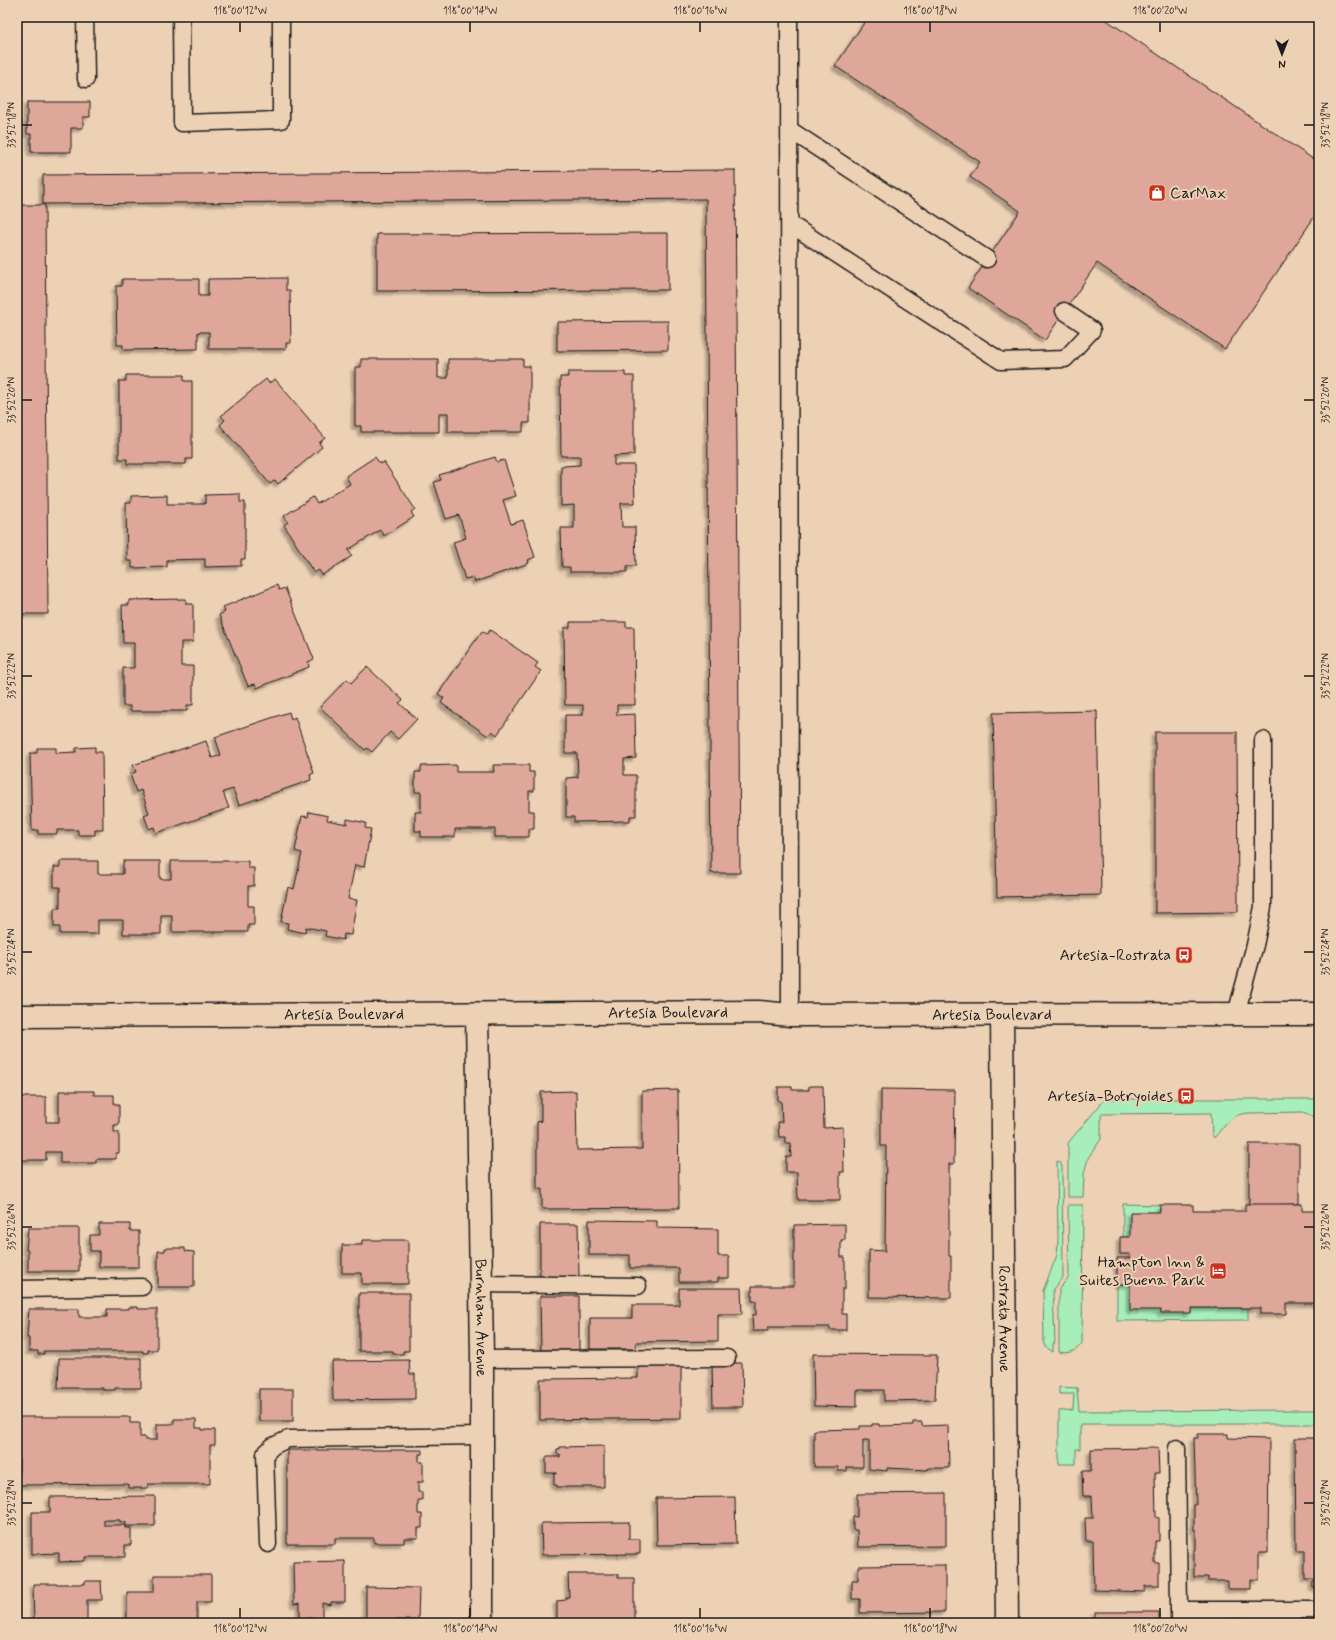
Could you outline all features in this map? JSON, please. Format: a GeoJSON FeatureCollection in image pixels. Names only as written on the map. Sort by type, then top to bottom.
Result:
{"type":"FeatureCollection","features":[{"type":"Feature","properties":{"kind":"main road","name":"Artesia Boulevard"},"geometry":{"type":"LineString","coordinates":[[17,1016],[758,1012],[790,1014],[1319,1014]]}},
{"type":"Feature","properties":{"kind":"main road","name":"Burnham Avenue"},"geometry":{"type":"LineString","coordinates":[[478,1014],[482,1359],[482,1623]]}},
{"type":"Feature","properties":{"kind":"main road","name":"Rostrata Avenue"},"geometry":{"type":"LineString","coordinates":[[1002,1014],[1007,1623]]}},
{"type":"Feature","properties":{"kind":"lane"},"geometry":{"type":"LineString","coordinates":[[85,17],[86,79]]}},
{"type":"Feature","properties":{"kind":"lane"},"geometry":{"type":"LineString","coordinates":[[181,17],[182,123],[281,120],[281,17]]}},
{"type":"Feature","properties":{"kind":"lane"},"geometry":{"type":"LineString","coordinates":[[790,17],[790,1014]]}},
{"type":"Feature","properties":{"kind":"lane"},"geometry":{"type":"LineString","coordinates":[[790,130],[987,259]]}},
{"type":"Feature","properties":{"kind":"lane"},"geometry":{"type":"LineString","coordinates":[[790,224],[1001,361],[1065,359],[1092,330],[1064,311]]}},
{"type":"Feature","properties":{"kind":"lane"},"geometry":{"type":"LineString","coordinates":[[1236,1014],[1255,945],[1263,907],[1263,740]]}},
{"type":"Feature","properties":{"kind":"lane"},"geometry":{"type":"LineString","coordinates":[[481,1284],[638,1286]]}},
{"type":"Feature","properties":{"kind":"lane"},"geometry":{"type":"LineString","coordinates":[[17,1289],[142,1288]]}},
{"type":"Feature","properties":{"kind":"lane"},"geometry":{"type":"LineString","coordinates":[[482,1359],[728,1358]]}},
{"type":"Feature","properties":{"kind":"lane"},"geometry":{"type":"LineString","coordinates":[[268,1544],[265,1454],[273,1446],[288,1439],[482,1436]]}},
{"type":"Feature","properties":{"kind":"lane"},"geometry":{"type":"LineString","coordinates":[[1177,1448],[1179,1616],[1319,1610]]}},
{"type":"Feature","properties":{"kind":"green space"},"geometry":{"type":"Polygon","coordinates":[[[1105,1099],[1319,1099],[1319,1119],[1303,1112],[1248,1113],[1237,1115],[1227,1122],[1214,1138],[1212,1135],[1211,1113],[1101,1114],[1101,1139],[1088,1158],[1084,1174],[1083,1197],[1068,1197],[1068,1143],[1105,1099]]]}},
{"type":"Feature","properties":{"kind":"green space"},"geometry":{"type":"Polygon","coordinates":[[[1057,1161],[1060,1162],[1062,1167],[1063,1277],[1053,1289],[1055,1343],[1053,1344],[1053,1352],[1046,1347],[1044,1342],[1043,1291],[1057,1255],[1057,1161]]]}},
{"type":"Feature","properties":{"kind":"green space"},"geometry":{"type":"Polygon","coordinates":[[[1123,1204],[1160,1205],[1160,1212],[1130,1237],[1123,1237],[1123,1204]]]}},
{"type":"Feature","properties":{"kind":"green space"},"geometry":{"type":"Polygon","coordinates":[[[1068,1205],[1083,1205],[1082,1343],[1072,1352],[1066,1353],[1059,1352],[1059,1289],[1069,1277],[1068,1205]]]}},
{"type":"Feature","properties":{"kind":"green space"},"geometry":{"type":"Polygon","coordinates":[[[1117,1284],[1130,1284],[1161,1310],[1161,1313],[1191,1308],[1248,1308],[1248,1320],[1117,1321],[1117,1284]]]}},
{"type":"Feature","properties":{"kind":"green space"},"geometry":{"type":"Polygon","coordinates":[[[1059,1387],[1077,1388],[1079,1411],[1319,1410],[1319,1424],[1080,1424],[1080,1449],[1076,1449],[1076,1464],[1059,1464],[1059,1411],[1073,1410],[1074,1394],[1059,1394],[1059,1387]]]}},
{"type":"Feature","properties":{"kind":"building","name":"CarMax"},"geometry":{"type":"Polygon","coordinates":[[[868,17],[1102,17],[1319,163],[1319,210],[1225,349],[1097,263],[1045,340],[968,288],[1020,211],[970,177],[980,162],[835,66],[868,17]]]}},
{"type":"Feature","properties":{"kind":"building"},"geometry":{"type":"Polygon","coordinates":[[[27,102],[90,102],[90,117],[83,117],[83,128],[71,128],[71,152],[31,152],[31,134],[27,134],[27,102]]]}},
{"type":"Feature","properties":{"kind":"building"},"geometry":{"type":"Polygon","coordinates":[[[735,170],[740,873],[711,873],[706,199],[43,204],[43,175],[735,170]]]}},
{"type":"Feature","properties":{"kind":"building"},"geometry":{"type":"Polygon","coordinates":[[[17,205],[45,205],[48,614],[20,614],[17,205]]]}},
{"type":"Feature","properties":{"kind":"building"},"geometry":{"type":"Polygon","coordinates":[[[668,233],[668,290],[377,291],[377,234],[668,233]]]}},
{"type":"Feature","properties":{"kind":"building"},"geometry":{"type":"Polygon","coordinates":[[[286,278],[286,290],[290,290],[291,343],[286,343],[286,349],[209,349],[209,332],[198,332],[198,349],[123,350],[123,345],[117,345],[116,286],[122,286],[122,279],[199,279],[199,296],[208,296],[208,279],[286,278]]]}},
{"type":"Feature","properties":{"kind":"building"},"geometry":{"type":"Polygon","coordinates":[[[668,321],[668,350],[557,351],[557,322],[668,321]]]}},
{"type":"Feature","properties":{"kind":"building"},"geometry":{"type":"Polygon","coordinates":[[[361,359],[438,359],[438,378],[448,378],[448,359],[523,359],[523,366],[530,366],[530,423],[523,423],[523,432],[448,432],[448,413],[439,413],[439,432],[361,432],[361,426],[355,426],[355,367],[361,367],[361,359]]]}},
{"type":"Feature","properties":{"kind":"building"},"geometry":{"type":"Polygon","coordinates":[[[568,372],[625,372],[625,376],[634,376],[634,455],[614,456],[614,465],[634,465],[635,503],[621,503],[622,527],[635,527],[636,566],[627,566],[627,572],[570,572],[570,567],[562,567],[561,528],[574,528],[574,505],[561,506],[561,466],[580,465],[580,456],[561,456],[560,377],[568,377],[568,372]]]}},
{"type":"Feature","properties":{"kind":"building"},"geometry":{"type":"Polygon","coordinates":[[[126,375],[184,375],[184,381],[192,381],[192,459],[186,459],[186,464],[127,464],[127,459],[119,459],[119,381],[126,381],[126,375]]]}},
{"type":"Feature","properties":{"kind":"building"},"geometry":{"type":"Polygon","coordinates":[[[266,379],[269,383],[275,379],[325,438],[319,443],[322,447],[278,484],[275,480],[270,484],[220,425],[225,420],[221,416],[266,379]]]}},
{"type":"Feature","properties":{"kind":"building"},"geometry":{"type":"Polygon","coordinates":[[[375,457],[380,464],[384,462],[415,509],[411,512],[414,517],[384,536],[380,530],[348,550],[352,556],[322,575],[319,570],[314,573],[284,525],[288,522],[284,516],[313,497],[317,504],[350,484],[346,476],[375,457]]]}},
{"type":"Feature","properties":{"kind":"building"},"geometry":{"type":"Polygon","coordinates":[[[495,457],[497,462],[504,460],[516,496],[503,500],[511,524],[523,520],[535,557],[528,560],[529,563],[475,582],[473,577],[465,579],[453,542],[466,538],[459,515],[446,519],[434,482],[441,480],[439,475],[495,457]]]}},
{"type":"Feature","properties":{"kind":"building"},"geometry":{"type":"Polygon","coordinates":[[[240,494],[240,502],[245,502],[245,559],[241,559],[241,566],[205,567],[205,559],[167,560],[167,567],[132,568],[132,561],[127,561],[126,503],[131,503],[131,496],[167,495],[167,504],[205,504],[205,495],[240,494]]]}},
{"type":"Feature","properties":{"kind":"building"},"geometry":{"type":"Polygon","coordinates":[[[277,585],[279,590],[285,588],[314,659],[308,662],[309,667],[257,688],[255,684],[248,686],[219,615],[225,612],[223,607],[277,585]]]}},
{"type":"Feature","properties":{"kind":"building"},"geometry":{"type":"Polygon","coordinates":[[[186,599],[186,604],[193,604],[193,642],[181,642],[181,666],[193,666],[193,705],[187,705],[187,711],[130,711],[130,706],[123,706],[123,668],[134,668],[134,643],[123,643],[122,605],[129,605],[129,600],[186,599]]]}},
{"type":"Feature","properties":{"kind":"building"},"geometry":{"type":"Polygon","coordinates":[[[570,622],[626,622],[626,627],[634,627],[635,705],[617,705],[617,715],[635,714],[636,758],[624,759],[624,775],[636,775],[636,816],[630,816],[630,821],[574,822],[574,817],[566,817],[566,778],[578,777],[577,753],[565,753],[565,715],[583,715],[583,705],[565,705],[564,628],[570,628],[570,622]]]}},
{"type":"Feature","properties":{"kind":"building"},"geometry":{"type":"Polygon","coordinates":[[[490,630],[538,663],[535,667],[541,671],[497,735],[492,731],[488,736],[441,703],[444,698],[438,694],[482,631],[487,634],[490,630]]]}},
{"type":"Feature","properties":{"kind":"building"},"geometry":{"type":"Polygon","coordinates":[[[367,667],[403,700],[399,703],[417,719],[398,739],[390,732],[372,752],[367,748],[365,750],[320,707],[347,679],[351,683],[367,667]]]}},
{"type":"Feature","properties":{"kind":"building"},"geometry":{"type":"Polygon","coordinates":[[[1097,711],[1101,895],[997,897],[993,713],[1097,711]]]}},
{"type":"Feature","properties":{"kind":"building"},"geometry":{"type":"Polygon","coordinates":[[[289,712],[291,719],[295,717],[314,773],[310,775],[311,780],[239,805],[233,789],[223,792],[229,808],[156,833],[154,827],[149,829],[144,815],[149,813],[141,790],[136,792],[130,774],[136,772],[133,765],[206,741],[212,758],[221,755],[215,737],[289,712]]]}},
{"type":"Feature","properties":{"kind":"building"},"geometry":{"type":"Polygon","coordinates":[[[1155,732],[1237,732],[1238,912],[1155,913],[1155,732]]]}},
{"type":"Feature","properties":{"kind":"building"},"geometry":{"type":"Polygon","coordinates":[[[95,747],[95,752],[102,752],[103,830],[95,830],[95,835],[78,835],[78,830],[57,830],[57,834],[38,834],[38,830],[32,831],[30,753],[37,753],[37,748],[56,748],[56,753],[76,752],[76,748],[95,747]]]}},
{"type":"Feature","properties":{"kind":"building"},"geometry":{"type":"Polygon","coordinates":[[[456,765],[456,772],[494,772],[493,765],[529,765],[529,772],[534,772],[534,791],[529,791],[529,811],[534,811],[534,829],[529,829],[529,837],[495,837],[495,829],[455,829],[455,837],[421,837],[421,831],[415,831],[415,812],[421,812],[421,792],[415,792],[415,772],[421,772],[421,766],[456,765]]]}},
{"type":"Feature","properties":{"kind":"building"},"geometry":{"type":"Polygon","coordinates":[[[309,812],[328,816],[327,820],[347,824],[347,819],[366,823],[365,828],[371,829],[364,867],[355,865],[348,899],[357,900],[351,935],[344,934],[343,940],[325,936],[326,931],[306,927],[305,933],[287,929],[288,923],[281,922],[288,887],[294,889],[302,853],[295,851],[302,816],[308,817],[309,812]]]}},
{"type":"Feature","properties":{"kind":"building"},"geometry":{"type":"Polygon","coordinates":[[[60,861],[98,861],[98,874],[123,874],[123,861],[160,861],[160,879],[171,879],[171,861],[248,861],[248,868],[254,868],[254,886],[248,886],[248,906],[254,906],[254,925],[248,925],[248,932],[172,932],[172,915],[161,915],[161,934],[123,934],[123,920],[98,920],[98,934],[60,934],[60,927],[54,927],[54,908],[60,908],[60,887],[54,887],[54,867],[60,867],[60,861]]]}},
{"type":"Feature","properties":{"kind":"building"},"geometry":{"type":"Polygon","coordinates":[[[809,1086],[823,1086],[824,1128],[843,1127],[844,1172],[840,1172],[840,1200],[798,1200],[797,1172],[786,1172],[786,1157],[791,1157],[790,1143],[785,1143],[785,1137],[779,1137],[778,1122],[782,1122],[781,1101],[778,1101],[778,1087],[792,1087],[792,1090],[809,1090],[809,1086]]]}},
{"type":"Feature","properties":{"kind":"building"},"geometry":{"type":"Polygon","coordinates":[[[881,1089],[955,1090],[954,1164],[949,1164],[949,1256],[951,1256],[951,1298],[869,1297],[869,1250],[885,1251],[886,1146],[881,1146],[881,1089]]]}},
{"type":"Feature","properties":{"kind":"building"},"geometry":{"type":"Polygon","coordinates":[[[678,1090],[679,1208],[542,1209],[542,1189],[537,1189],[537,1122],[541,1121],[541,1092],[576,1091],[577,1150],[642,1149],[642,1091],[678,1090]]]}},
{"type":"Feature","properties":{"kind":"building"},"geometry":{"type":"Polygon","coordinates":[[[59,1091],[94,1091],[94,1095],[114,1095],[114,1104],[119,1104],[119,1125],[114,1125],[114,1132],[119,1132],[119,1153],[116,1153],[116,1159],[96,1159],[96,1163],[60,1163],[60,1152],[46,1152],[46,1160],[17,1160],[17,1097],[46,1097],[46,1122],[59,1122],[59,1091]]]}},
{"type":"Feature","properties":{"kind":"building"},"geometry":{"type":"Polygon","coordinates":[[[1249,1144],[1299,1144],[1299,1204],[1249,1205],[1249,1144]]]}},
{"type":"Feature","properties":{"kind":"building","name":"Hampton Inn & Suites Buena Park"},"geometry":{"type":"Polygon","coordinates":[[[1245,1204],[1302,1204],[1302,1211],[1319,1211],[1319,1303],[1286,1303],[1286,1314],[1261,1314],[1261,1308],[1191,1308],[1191,1313],[1161,1313],[1161,1310],[1130,1310],[1130,1284],[1117,1284],[1117,1258],[1130,1258],[1130,1254],[1120,1254],[1120,1237],[1130,1237],[1130,1212],[1160,1212],[1160,1205],[1193,1205],[1193,1211],[1245,1211],[1245,1204]]]}},
{"type":"Feature","properties":{"kind":"building"},"geometry":{"type":"Polygon","coordinates":[[[589,1220],[657,1221],[657,1228],[718,1229],[718,1256],[729,1256],[729,1278],[718,1278],[718,1282],[679,1282],[679,1268],[630,1268],[630,1255],[589,1255],[589,1220]]]}},
{"type":"Feature","properties":{"kind":"building"},"geometry":{"type":"Polygon","coordinates":[[[99,1224],[130,1224],[130,1231],[139,1231],[139,1267],[99,1267],[99,1251],[90,1251],[90,1235],[99,1235],[99,1224]]]}},
{"type":"Feature","properties":{"kind":"building"},"geometry":{"type":"Polygon","coordinates":[[[540,1224],[578,1224],[579,1277],[540,1278],[540,1224]]]}},
{"type":"Feature","properties":{"kind":"building"},"geometry":{"type":"Polygon","coordinates":[[[845,1224],[845,1240],[841,1240],[841,1257],[845,1257],[845,1289],[842,1289],[842,1314],[846,1314],[846,1330],[830,1330],[830,1327],[768,1327],[768,1331],[753,1331],[752,1315],[756,1315],[756,1301],[752,1301],[752,1286],[794,1286],[794,1225],[845,1224]]]}},
{"type":"Feature","properties":{"kind":"building"},"geometry":{"type":"Polygon","coordinates":[[[28,1228],[79,1228],[79,1271],[28,1271],[28,1250],[26,1250],[28,1228]]]}},
{"type":"Feature","properties":{"kind":"building"},"geometry":{"type":"Polygon","coordinates":[[[362,1240],[408,1240],[408,1284],[362,1284],[362,1273],[342,1273],[342,1245],[362,1245],[362,1240]]]}},
{"type":"Feature","properties":{"kind":"building"},"geometry":{"type":"Polygon","coordinates":[[[165,1248],[185,1248],[185,1251],[194,1252],[194,1287],[158,1287],[158,1251],[165,1251],[165,1248]]]}},
{"type":"Feature","properties":{"kind":"building"},"geometry":{"type":"Polygon","coordinates":[[[679,1288],[741,1288],[742,1314],[718,1314],[718,1341],[636,1342],[636,1349],[590,1349],[590,1318],[632,1318],[632,1305],[679,1305],[679,1288]]]}},
{"type":"Feature","properties":{"kind":"building"},"geometry":{"type":"Polygon","coordinates":[[[359,1293],[409,1293],[409,1351],[403,1351],[403,1354],[393,1354],[393,1351],[359,1351],[359,1293]]]}},
{"type":"Feature","properties":{"kind":"building"},"geometry":{"type":"Polygon","coordinates":[[[540,1296],[579,1296],[579,1350],[541,1350],[540,1296]]]}},
{"type":"Feature","properties":{"kind":"building"},"geometry":{"type":"Polygon","coordinates":[[[129,1307],[138,1307],[138,1309],[157,1309],[157,1350],[148,1350],[148,1353],[143,1353],[143,1351],[44,1351],[44,1354],[38,1354],[38,1351],[29,1351],[29,1338],[27,1338],[29,1309],[79,1309],[79,1317],[107,1317],[107,1309],[129,1309],[129,1307]]]}},
{"type":"Feature","properties":{"kind":"building"},"geometry":{"type":"Polygon","coordinates":[[[813,1354],[937,1355],[935,1400],[884,1401],[884,1390],[857,1390],[857,1407],[814,1406],[813,1354]]]}},
{"type":"Feature","properties":{"kind":"building"},"geometry":{"type":"Polygon","coordinates":[[[59,1358],[141,1358],[141,1388],[115,1388],[115,1390],[103,1390],[103,1388],[58,1388],[59,1358]]]}},
{"type":"Feature","properties":{"kind":"building"},"geometry":{"type":"Polygon","coordinates":[[[409,1360],[410,1374],[415,1374],[415,1399],[333,1400],[332,1361],[409,1360]]]}},
{"type":"Feature","properties":{"kind":"building"},"geometry":{"type":"Polygon","coordinates":[[[712,1363],[742,1363],[743,1407],[713,1407],[712,1363]]]}},
{"type":"Feature","properties":{"kind":"building"},"geometry":{"type":"Polygon","coordinates":[[[638,1365],[681,1365],[681,1418],[540,1420],[540,1379],[638,1378],[638,1365]]]}},
{"type":"Feature","properties":{"kind":"building"},"geometry":{"type":"Polygon","coordinates":[[[259,1389],[293,1389],[293,1421],[259,1421],[259,1389]]]}},
{"type":"Feature","properties":{"kind":"building"},"geometry":{"type":"Polygon","coordinates":[[[19,1417],[130,1417],[130,1423],[140,1423],[140,1437],[145,1437],[145,1440],[157,1440],[157,1424],[174,1424],[174,1419],[196,1419],[196,1428],[202,1428],[202,1430],[215,1430],[215,1445],[210,1445],[210,1484],[148,1484],[148,1488],[128,1488],[128,1484],[19,1485],[19,1417]]]}},
{"type":"Feature","properties":{"kind":"building"},"geometry":{"type":"Polygon","coordinates":[[[913,1422],[922,1422],[922,1426],[948,1425],[949,1468],[928,1468],[928,1470],[887,1468],[887,1471],[869,1469],[869,1440],[863,1440],[863,1467],[847,1467],[847,1471],[838,1471],[838,1467],[814,1467],[814,1430],[860,1429],[860,1426],[872,1426],[872,1424],[879,1424],[879,1426],[913,1425],[913,1422]]]}},
{"type":"Feature","properties":{"kind":"building"},"geometry":{"type":"Polygon","coordinates":[[[1198,1434],[1228,1434],[1228,1438],[1269,1439],[1268,1552],[1259,1552],[1259,1580],[1251,1579],[1251,1589],[1228,1589],[1228,1581],[1208,1581],[1208,1577],[1194,1577],[1196,1530],[1194,1530],[1194,1505],[1196,1505],[1194,1438],[1198,1438],[1198,1434]]]}},
{"type":"Feature","properties":{"kind":"building"},"geometry":{"type":"Polygon","coordinates":[[[1295,1438],[1319,1438],[1319,1588],[1313,1588],[1313,1579],[1305,1579],[1305,1551],[1296,1551],[1295,1438]]]}},
{"type":"Feature","properties":{"kind":"building"},"geometry":{"type":"Polygon","coordinates":[[[604,1446],[604,1487],[557,1487],[557,1485],[554,1485],[554,1474],[557,1473],[546,1473],[546,1457],[560,1457],[560,1454],[557,1454],[557,1449],[560,1449],[560,1447],[604,1446]]]}},
{"type":"Feature","properties":{"kind":"building"},"geometry":{"type":"Polygon","coordinates":[[[1158,1448],[1159,1473],[1155,1473],[1156,1517],[1159,1518],[1159,1541],[1155,1541],[1155,1563],[1159,1563],[1159,1586],[1145,1586],[1145,1592],[1094,1590],[1093,1541],[1086,1541],[1085,1518],[1093,1518],[1092,1496],[1083,1496],[1082,1471],[1091,1471],[1091,1449],[1158,1448]]]}},
{"type":"Feature","properties":{"kind":"building"},"geometry":{"type":"Polygon","coordinates":[[[287,1450],[423,1450],[423,1454],[419,1454],[419,1462],[423,1462],[423,1482],[418,1482],[418,1492],[422,1492],[422,1500],[418,1500],[418,1514],[422,1514],[422,1528],[418,1528],[418,1538],[404,1538],[404,1543],[374,1543],[374,1538],[335,1538],[335,1544],[287,1544],[287,1450]]]}},
{"type":"Feature","properties":{"kind":"building"},"geometry":{"type":"Polygon","coordinates":[[[946,1493],[946,1546],[858,1547],[857,1530],[853,1530],[853,1517],[857,1517],[857,1494],[946,1493]]]}},
{"type":"Feature","properties":{"kind":"building"},"geometry":{"type":"Polygon","coordinates":[[[155,1496],[155,1526],[126,1526],[126,1522],[120,1522],[120,1520],[104,1520],[104,1525],[124,1525],[125,1528],[131,1528],[131,1545],[125,1545],[125,1557],[85,1557],[85,1561],[59,1562],[59,1553],[32,1554],[32,1512],[50,1512],[50,1497],[155,1496]]]}},
{"type":"Feature","properties":{"kind":"building"},"geometry":{"type":"Polygon","coordinates":[[[735,1497],[736,1544],[657,1545],[656,1498],[735,1497]]]}},
{"type":"Feature","properties":{"kind":"building"},"geometry":{"type":"Polygon","coordinates":[[[629,1522],[629,1539],[640,1539],[640,1554],[542,1555],[541,1523],[629,1522]]]}},
{"type":"Feature","properties":{"kind":"building"},"geometry":{"type":"Polygon","coordinates":[[[345,1561],[345,1602],[331,1602],[331,1605],[322,1603],[322,1618],[300,1618],[300,1603],[294,1604],[293,1562],[345,1561]]]}},
{"type":"Feature","properties":{"kind":"building"},"geometry":{"type":"Polygon","coordinates":[[[945,1565],[945,1612],[860,1613],[860,1599],[852,1599],[852,1580],[858,1580],[858,1566],[945,1565]]]}},
{"type":"Feature","properties":{"kind":"building"},"geometry":{"type":"Polygon","coordinates":[[[568,1574],[618,1574],[618,1578],[634,1578],[634,1622],[557,1623],[557,1601],[566,1600],[566,1597],[569,1597],[568,1574]]]}},
{"type":"Feature","properties":{"kind":"building"},"geometry":{"type":"Polygon","coordinates":[[[154,1575],[211,1575],[211,1602],[197,1602],[197,1623],[127,1623],[127,1592],[154,1592],[154,1575]]]}},
{"type":"Feature","properties":{"kind":"building"},"geometry":{"type":"Polygon","coordinates":[[[85,1581],[101,1581],[102,1600],[87,1600],[87,1623],[34,1623],[33,1584],[85,1584],[85,1581]]]}},
{"type":"Feature","properties":{"kind":"building"},"geometry":{"type":"Polygon","coordinates":[[[366,1587],[419,1588],[418,1620],[366,1620],[366,1587]]]}},
{"type":"Feature","properties":{"kind":"building"},"geometry":{"type":"Polygon","coordinates":[[[1095,1612],[1159,1612],[1159,1623],[1095,1623],[1095,1612]]]}},
{"type":"Feature","properties":{"kind":"place","name":"CarMax"},"geometry":{"type":"Point","coordinates":[1157,193]}},
{"type":"Feature","properties":{"kind":"place","name":"Artesia-Rostrata"},"geometry":{"type":"Point","coordinates":[1184,955]}},
{"type":"Feature","properties":{"kind":"place","name":"Artesia-Botryoides"},"geometry":{"type":"Point","coordinates":[1186,1096]}},
{"type":"Feature","properties":{"kind":"place","name":"Hampton Inn & Suites Buena Park"},"geometry":{"type":"Point","coordinates":[1218,1271]}}]}
